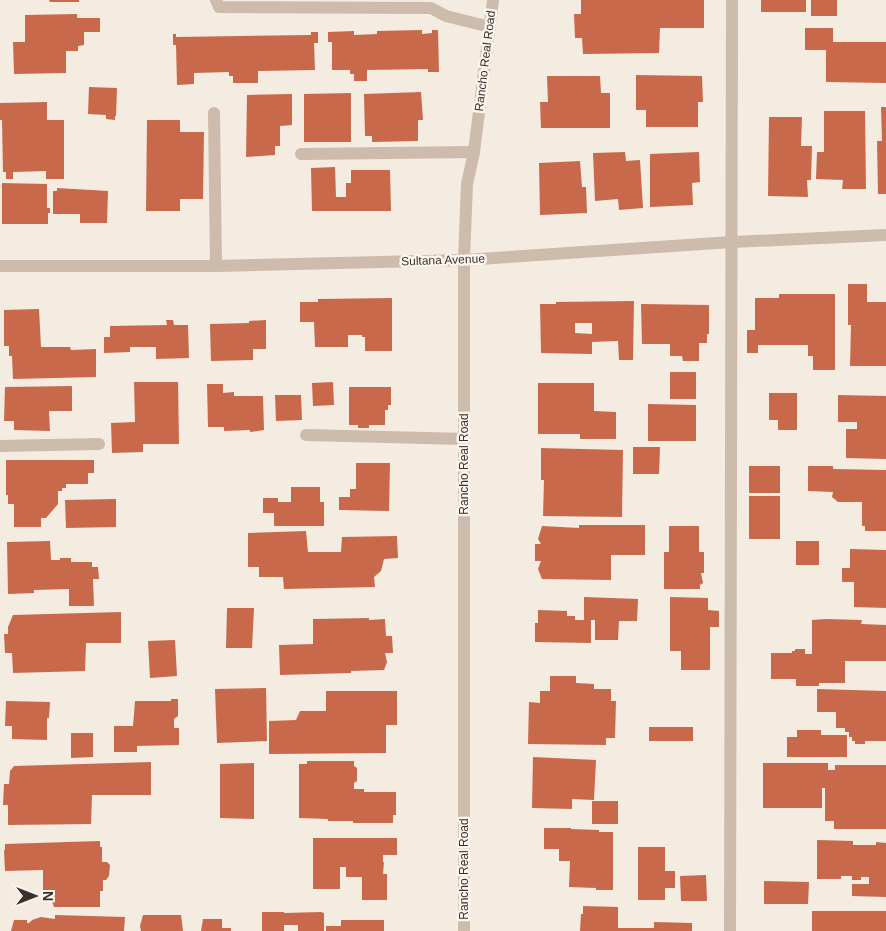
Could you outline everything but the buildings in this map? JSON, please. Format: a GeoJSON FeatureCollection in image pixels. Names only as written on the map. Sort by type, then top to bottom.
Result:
{"type":"FeatureCollection","features":[{"type":"Feature","properties":{"kind":"street"},"geometry":{"type":"LineString","coordinates":[[216,0],[219,7],[435,4],[446,16],[490,27]]}},
{"type":"Feature","properties":{"kind":"street","name":"Rancho Real Road"},"geometry":{"type":"LineString","coordinates":[[464,931],[464,260],[467,184],[474,152],[493,0]]}},
{"type":"Feature","properties":{"kind":"street"},"geometry":{"type":"LineString","coordinates":[[730,931],[732,0]]}},
{"type":"Feature","properties":{"kind":"street"},"geometry":{"type":"LineString","coordinates":[[214,113],[216,266]]}},
{"type":"Feature","properties":{"kind":"street"},"geometry":{"type":"LineString","coordinates":[[301,154],[474,152]]}},
{"type":"Feature","properties":{"kind":"street","name":"Sultana Avenue"},"geometry":{"type":"LineString","coordinates":[[0,266],[216,266],[464,260],[732,242],[886,235]]}},
{"type":"Feature","properties":{"kind":"street"},"geometry":{"type":"LineString","coordinates":[[306,435],[464,439]]}},
{"type":"Feature","properties":{"kind":"street"},"geometry":{"type":"LineString","coordinates":[[0,446],[99,444]]}}]}
